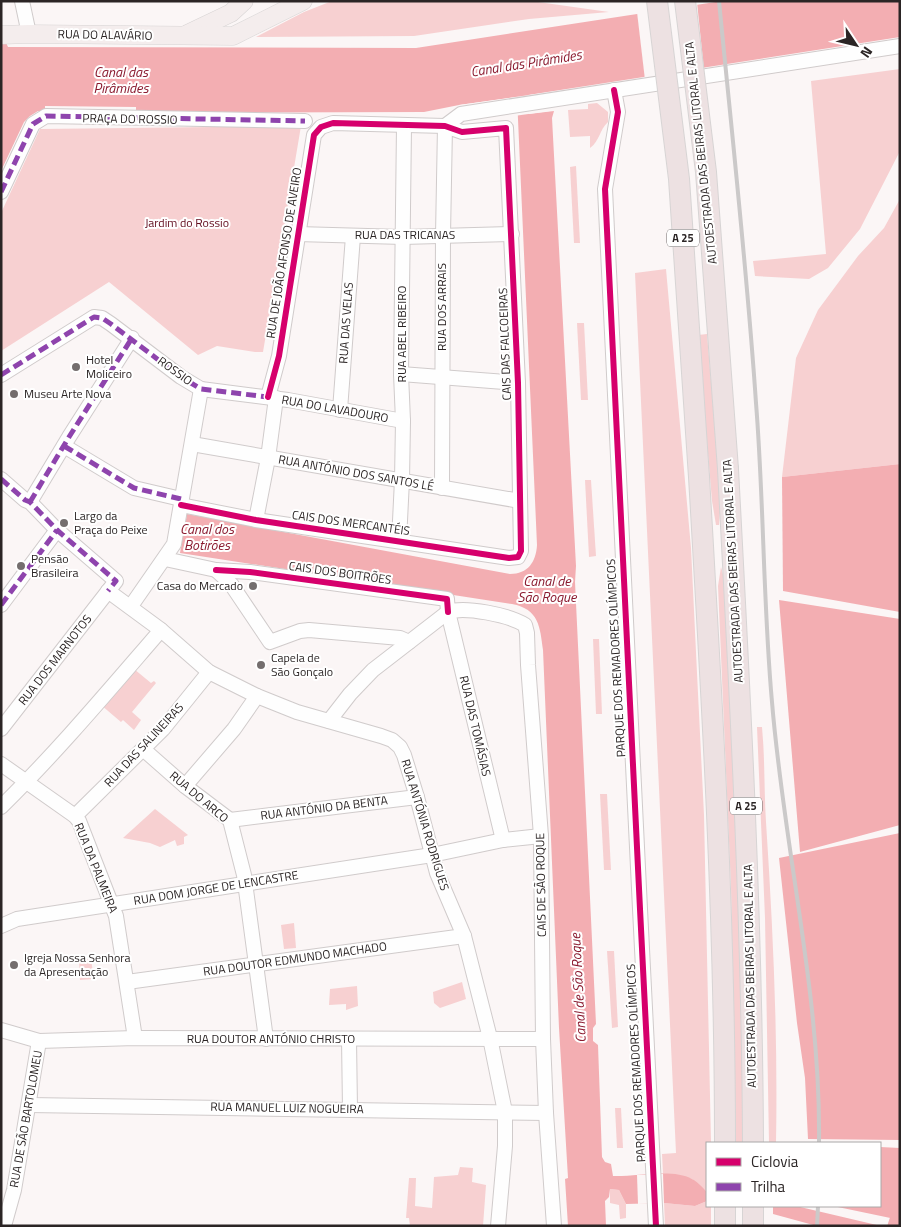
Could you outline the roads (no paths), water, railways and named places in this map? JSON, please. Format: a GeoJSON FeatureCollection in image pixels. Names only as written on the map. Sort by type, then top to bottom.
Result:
{"type":"FeatureCollection","features":[{"type":"Feature","properties":{"kind":"highway","name":"AUTOESTRADA DAS BEIRAS LITORAL E ALTA"},"geometry":{"type":"LineString","coordinates":[[657,1],[679,179],[699,476],[716,773],[725,1051],[725,1142]]}},
{"type":"Feature","properties":{"kind":"highway","name":"AUTOESTRADA DAS BEIRAS LITORAL E ALTA"},"geometry":{"type":"LineString","coordinates":[[685,1],[706,172],[728,469],[744,769],[753,1045],[753,1142]]}},
{"type":"Feature","properties":{"kind":"highway"},"geometry":{"type":"LineString","coordinates":[[725,1207],[725,1226]]}},
{"type":"Feature","properties":{"kind":"highway"},"geometry":{"type":"LineString","coordinates":[[753,1207],[753,1226]]}},
{"type":"Feature","properties":{"kind":"main road"},"geometry":{"type":"LineString","coordinates":[[182,36],[232,13],[244,1]]}},
{"type":"Feature","properties":{"kind":"main road","name":"RUA DO ALAVÁRIO"},"geometry":{"type":"LineString","coordinates":[[2,35],[233,36],[303,1]]}},
{"type":"Feature","properties":{"kind":"street"},"geometry":{"type":"LineString","coordinates":[[22,1],[29,34]]}},
{"type":"Feature","properties":{"kind":"street"},"geometry":{"type":"LineString","coordinates":[[404,126],[445,126],[460,114],[900,46]]}},
{"type":"Feature","properties":{"kind":"street","name":"PARQUE DOS REMADORES OLÍMPICOS"},"geometry":{"type":"LineString","coordinates":[[614,90],[618,112],[605,189],[656,1226]]}},
{"type":"Feature","properties":{"kind":"street","name":"PRAÇA DO ROSSIO"},"geometry":{"type":"LineString","coordinates":[[1,192],[33,124],[46,116],[305,121]]}},
{"type":"Feature","properties":{"kind":"street","name":"RUA DE JOÃO AFONSO DE AVEIRO"},"geometry":{"type":"LineString","coordinates":[[256,520],[268,458],[272,397],[314,135],[321,127],[333,123],[404,126]]}},
{"type":"Feature","properties":{"kind":"street","name":"RUA ABEL RIBEIRO"},"geometry":{"type":"LineString","coordinates":[[399,542],[403,421],[401,374],[404,126]]}},
{"type":"Feature","properties":{"kind":"street","name":"CAIS DAS FALCOEIRAS"},"geometry":{"type":"LineString","coordinates":[[445,126],[462,132],[506,128],[518,382],[521,551],[518,558]]}},
{"type":"Feature","properties":{"kind":"street","name":"RUA DOS ARRAIS"},"geometry":{"type":"LineString","coordinates":[[442,488],[445,126]]}},
{"type":"Feature","properties":{"kind":"street","name":"RUA DAS TRICANAS"},"geometry":{"type":"LineString","coordinates":[[298,234],[353,236],[512,234]]}},
{"type":"Feature","properties":{"kind":"street","name":"RUA DAS VELAS"},"geometry":{"type":"LineString","coordinates":[[340,410],[353,236]]}},
{"type":"Feature","properties":{"kind":"street","name":"ROSSIO"},"geometry":{"type":"LineString","coordinates":[[1,375],[94,317],[102,318],[132,338],[181,377],[201,389],[272,397]]}},
{"type":"Feature","properties":{"kind":"street"},"geometry":{"type":"LineString","coordinates":[[30,502],[132,338]]}},
{"type":"Feature","properties":{"kind":"street"},"geometry":{"type":"LineString","coordinates":[[401,374],[518,382]]}},
{"type":"Feature","properties":{"kind":"street"},"geometry":{"type":"LineString","coordinates":[[131,606],[174,544],[201,389]]}},
{"type":"Feature","properties":{"kind":"street","name":"RUA DO LAVADOURO"},"geometry":{"type":"LineString","coordinates":[[272,397],[403,421]]}},
{"type":"Feature","properties":{"kind":"street","name":"RUA ANTÓNIO DOS SANTOS LÉ"},"geometry":{"type":"LineString","coordinates":[[192,444],[520,501]]}},
{"type":"Feature","properties":{"kind":"street"},"geometry":{"type":"LineString","coordinates":[[64,446],[134,488],[181,502]]}},
{"type":"Feature","properties":{"kind":"street"},"geometry":{"type":"LineString","coordinates":[[1,479],[25,500],[30,502],[57,530],[116,581],[108,591]]}},
{"type":"Feature","properties":{"kind":"street","name":"CAIS DOS MERCANTÉIS"},"geometry":{"type":"LineString","coordinates":[[181,502],[256,520],[518,558]]}},
{"type":"Feature","properties":{"kind":"street"},"geometry":{"type":"LineString","coordinates":[[1,606],[57,530]]}},
{"type":"Feature","properties":{"kind":"street","name":"CAIS DOS BOITRÕES"},"geometry":{"type":"LineString","coordinates":[[165,559],[216,570],[250,572],[447,599],[448,612]]}},
{"type":"Feature","properties":{"kind":"street"},"geometry":{"type":"LineString","coordinates":[[216,570],[231,584],[270,642],[300,631],[309,630],[400,638],[409,642]]}},
{"type":"Feature","properties":{"kind":"street","name":"RUA ANTÓNIA RODRIGUES"},"geometry":{"type":"LineString","coordinates":[[108,591],[131,606],[161,630],[209,672],[257,696],[297,712],[392,740],[400,747],[417,797],[440,880],[464,936],[490,1038],[505,1112],[498,1226]]}},
{"type":"Feature","properties":{"kind":"street","name":"RUA DOS MARNOTOS"},"geometry":{"type":"LineString","coordinates":[[1,729],[108,591]]}},
{"type":"Feature","properties":{"kind":"street","name":"CAIS DE SÃO ROQUE"},"geometry":{"type":"LineString","coordinates":[[448,612],[457,609],[505,617],[520,622],[525,625],[527,630],[541,836],[543,1038],[554,1226]]}},
{"type":"Feature","properties":{"kind":"street"},"geometry":{"type":"LineString","coordinates":[[330,721],[350,694],[373,670],[448,612]]}},
{"type":"Feature","properties":{"kind":"street","name":"RUA DAS TOMÁSIAS"},"geometry":{"type":"LineString","coordinates":[[448,612],[503,840]]}},
{"type":"Feature","properties":{"kind":"street"},"geometry":{"type":"LineString","coordinates":[[1,807],[82,721],[161,630]]}},
{"type":"Feature","properties":{"kind":"street","name":"RUA DAS SALINEIRAS"},"geometry":{"type":"LineString","coordinates":[[75,816],[163,729],[209,672]]}},
{"type":"Feature","properties":{"kind":"street"},"geometry":{"type":"LineString","coordinates":[[185,786],[234,729],[257,696]]}},
{"type":"Feature","properties":{"kind":"street","name":"RUA DO ARCO"},"geometry":{"type":"LineString","coordinates":[[143,749],[185,786],[230,820],[246,884],[266,1039]]}},
{"type":"Feature","properties":{"kind":"street","name":"RUA DA PALMEIRA"},"geometry":{"type":"LineString","coordinates":[[1,764],[80,821],[116,916],[135,1038]]}},
{"type":"Feature","properties":{"kind":"street","name":"RUA ANTÓNIO DA BENTA"},"geometry":{"type":"LineString","coordinates":[[230,820],[417,797]]}},
{"type":"Feature","properties":{"kind":"street","name":"RUA DOM JORGE DE LENCASTRE"},"geometry":{"type":"LineString","coordinates":[[1,926],[17,919],[432,855],[503,840],[541,836]]}},
{"type":"Feature","properties":{"kind":"street","name":"RUA DOUTOR EDMUNDO MACHADO"},"geometry":{"type":"LineString","coordinates":[[127,982],[464,936]]}},
{"type":"Feature","properties":{"kind":"street","name":"RUA DOUTOR ANTÓNIO CHRISTO"},"geometry":{"type":"LineString","coordinates":[[1,1030],[39,1041],[135,1038],[543,1038]]}},
{"type":"Feature","properties":{"kind":"street"},"geometry":{"type":"LineString","coordinates":[[349,1039],[350,1109]]}},
{"type":"Feature","properties":{"kind":"street","name":"RUA DE SÃO BARTOLOMEU"},"geometry":{"type":"LineString","coordinates":[[4,1226],[14,1190],[39,1041]]}},
{"type":"Feature","properties":{"kind":"street","name":"RUA MANUEL LUIZ NOGUEIRA"},"geometry":{"type":"LineString","coordinates":[[29,1104],[546,1113]]}},
{"type":"Feature","properties":{"kind":"water"},"geometry":{"type":"Polygon","coordinates":[[[722,1],[900,1],[900,37],[528,95],[529,114],[554,111],[552,118],[576,566],[575,582],[596,1024],[593,1028],[593,1041],[598,1045],[602,1157],[605,1162],[611,1164],[613,1176],[675,1174],[692,1179],[706,1191],[706,1201],[695,1206],[664,1203],[626,1204],[619,1190],[610,1189],[609,1197],[605,1201],[606,1226],[568,1226],[565,1179],[568,1178],[559,1028],[543,650],[539,627],[533,615],[521,606],[512,604],[180,553],[187,514],[510,574],[522,572],[533,562],[537,545],[517,97],[424,112],[136,113],[38,111],[24,122],[1,171],[1,32],[8,47],[416,48],[722,1]]]}},
{"type":"Feature","properties":{"kind":"water"},"geometry":{"type":"Polygon","coordinates":[[[900,464],[900,612],[783,591],[782,477],[900,464]]]}},
{"type":"Feature","properties":{"kind":"water"},"geometry":{"type":"Polygon","coordinates":[[[779,600],[900,619],[900,825],[800,852],[779,600]]]}},
{"type":"Feature","properties":{"kind":"water"},"geometry":{"type":"Polygon","coordinates":[[[900,833],[900,1140],[808,1139],[805,1078],[779,858],[900,833]]]}},
{"type":"Feature","properties":{"kind":"water"},"geometry":{"type":"Polygon","coordinates":[[[881,1147],[900,1148],[900,1220],[838,1207],[881,1207],[881,1147]]]}},
{"type":"Feature","properties":{"kind":"water"},"geometry":{"type":"Polygon","coordinates":[[[773,1207],[800,1207],[881,1226],[817,1226],[773,1214],[773,1207]]]}},
{"type":"Feature","properties":{"kind":"waterway"},"geometry":{"type":"LineString","coordinates":[[895,1226],[897,1220]]}},
{"type":"Feature","properties":{"kind":"railway"},"geometry":{"type":"LineString","coordinates":[[719,1],[739,202],[759,440],[772,702],[814,1032],[819,1142]]}},
{"type":"Feature","properties":{"kind":"railway"},"geometry":{"type":"LineString","coordinates":[[817,1226],[818,1207]]}},
{"type":"Feature","properties":{"kind":"place","name":"Hotel Moliceiro"},"geometry":{"type":"Point","coordinates":[76,367]}},
{"type":"Feature","properties":{"kind":"place","name":"Museu Arte Nova"},"geometry":{"type":"Point","coordinates":[14,394]}},
{"type":"Feature","properties":{"kind":"place","name":"Largo da Praça do Peixe"},"geometry":{"type":"Point","coordinates":[64,523]}},
{"type":"Feature","properties":{"kind":"place","name":"Pensão Brasileira"},"geometry":{"type":"Point","coordinates":[21,566]}},
{"type":"Feature","properties":{"kind":"place","name":"Casa do Mercado"},"geometry":{"type":"Point","coordinates":[253,586]}},
{"type":"Feature","properties":{"kind":"place","name":"Capela de São Gonçalo"},"geometry":{"type":"Point","coordinates":[261,665]}},
{"type":"Feature","properties":{"kind":"place","name":"Igreja Nossa Senhora da Apresentação"},"geometry":{"type":"Point","coordinates":[14,965]}},
{"type":"Feature","properties":{"kind":"water label","name":"Canal das Pirâmides"},"geometry":{"type":"Point","coordinates":[526,63]}},
{"type":"Feature","properties":{"kind":"water label","name":"Canal das Pirâmides"},"geometry":{"type":"Point","coordinates":[121,80]}},
{"type":"Feature","properties":{"kind":"water label","name":"Canal dos Botirões"},"geometry":{"type":"Point","coordinates":[207,538]}},
{"type":"Feature","properties":{"kind":"water label","name":"Canal de São Roque"},"geometry":{"type":"Point","coordinates":[547,590]}},
{"type":"Feature","properties":{"kind":"water label","name":"Canal de São Roque"},"geometry":{"type":"Point","coordinates":[578,988]}},
{"type":"Feature","properties":{"kind":"park label","name":"Jardim do Rossio"},"geometry":{"type":"Point","coordinates":[187,223]}}]}
